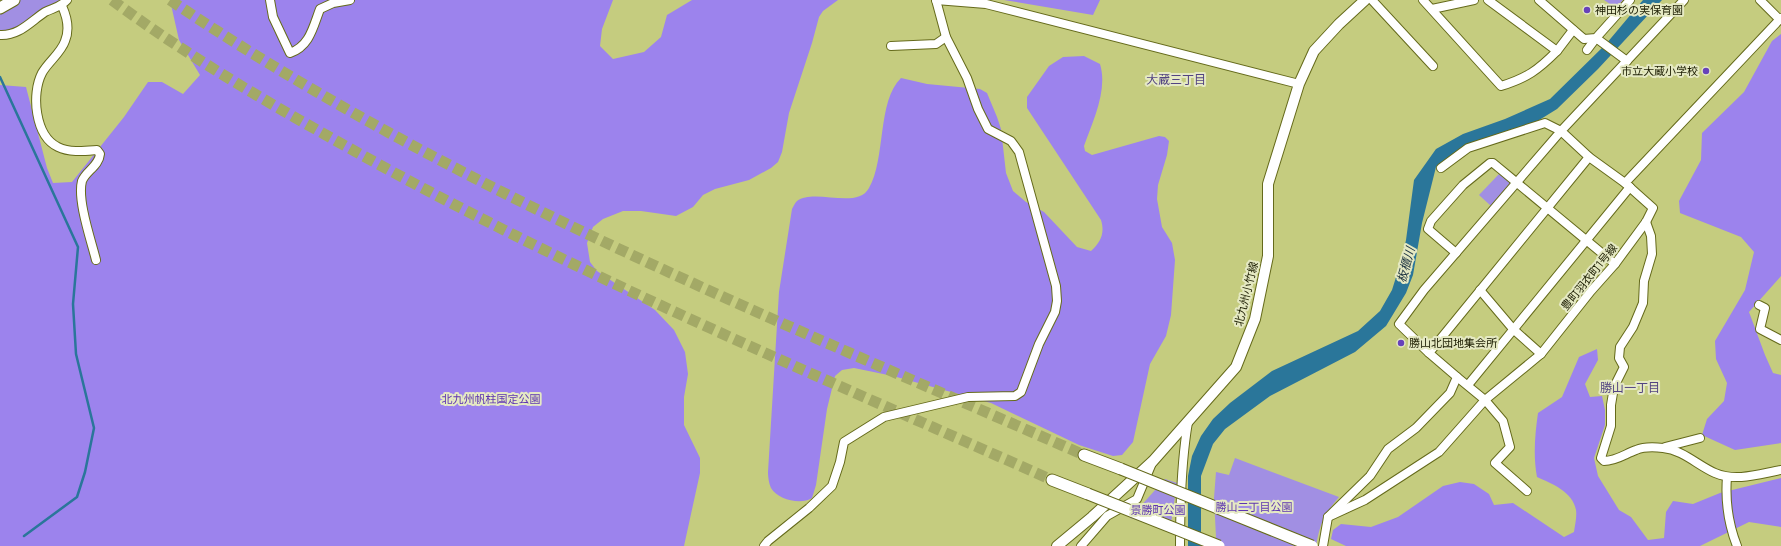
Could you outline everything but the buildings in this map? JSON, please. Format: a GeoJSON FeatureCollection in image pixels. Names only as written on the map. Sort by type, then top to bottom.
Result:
{"type":"FeatureCollection","features":[{"type":"Feature","properties":{"kind":"highway"},"geometry":{"type":"LineString","coordinates":[[0,8],[14,0]]}},
{"type":"Feature","properties":{"kind":"highway"},"geometry":{"type":"LineString","coordinates":[[1084,455],[1312,546]]}},
{"type":"Feature","properties":{"kind":"highway"},"geometry":{"type":"LineString","coordinates":[[1052,480],[1219,546]]}},
{"type":"Feature","properties":{"kind":"main road","name":"北九州小竹線"},"geometry":{"type":"LineString","coordinates":[[1057,546],[1092,517],[1153,462],[1236,367],[1255,319],[1268,256],[1268,184],[1299,84],[1314,51],[1339,24],[1365,0]]}},
{"type":"Feature","properties":{"kind":"street"},"geometry":{"type":"LineString","coordinates":[[270,0],[273,17],[290,53],[296,51],[307,42],[320,9],[333,3],[350,0]]}},
{"type":"Feature","properties":{"kind":"street"},"geometry":{"type":"LineString","coordinates":[[764,546],[768,541],[809,508],[832,486],[840,462],[844,442],[884,417],[914,408],[968,398],[1015,396],[1021,392],[1039,344],[1055,312],[1057,301],[1056,286],[1019,152],[1011,141],[988,129],[978,110],[967,78],[946,37],[936,0],[986,4],[1299,84]]}},
{"type":"Feature","properties":{"kind":"street"},"geometry":{"type":"LineString","coordinates":[[1372,0],[1433,66]]}},
{"type":"Feature","properties":{"kind":"street"},"geometry":{"type":"LineString","coordinates":[[1423,0],[1502,86],[1519,80],[1540,68],[1557,51],[1573,30]]}},
{"type":"Feature","properties":{"kind":"street"},"geometry":{"type":"LineString","coordinates":[[1432,9],[1474,0]]}},
{"type":"Feature","properties":{"kind":"street"},"geometry":{"type":"LineString","coordinates":[[1488,0],[1557,51]]}},
{"type":"Feature","properties":{"kind":"street"},"geometry":{"type":"LineString","coordinates":[[1539,0],[1584,39],[1598,39],[1627,60]]}},
{"type":"Feature","properties":{"kind":"street"},"geometry":{"type":"LineString","coordinates":[[1586,50],[1598,39],[1630,0]]}},
{"type":"Feature","properties":{"kind":"street"},"geometry":{"type":"LineString","coordinates":[[1527,491],[1495,463],[1510,447],[1503,421],[1485,400],[1428,353],[1399,324],[1424,290],[1560,131],[1684,0]]}},
{"type":"Feature","properties":{"kind":"street"},"geometry":{"type":"LineString","coordinates":[[1468,385],[1586,240],[1627,185],[1780,18],[1760,0]]}},
{"type":"Feature","properties":{"kind":"street"},"geometry":{"type":"LineString","coordinates":[[0,35],[7,35],[21,30],[46,12],[65,3],[67,19],[67,33],[65,42],[42,73],[38,83],[37,108],[43,130],[48,140],[58,147],[67,150],[98,150],[100,154],[100,160],[82,180],[80,197],[96,260]]}},
{"type":"Feature","properties":{"kind":"street"},"geometry":{"type":"LineString","coordinates":[[891,46],[936,44],[946,37]]}},
{"type":"Feature","properties":{"kind":"street"},"geometry":{"type":"LineString","coordinates":[[1441,168],[1468,148],[1545,123],[1560,131],[1589,157],[1627,185]]}},
{"type":"Feature","properties":{"kind":"street"},"geometry":{"type":"LineString","coordinates":[[1428,353],[1589,157]]}},
{"type":"Feature","properties":{"kind":"street"},"geometry":{"type":"LineString","coordinates":[[1456,253],[1428,229],[1430,221],[1463,185],[1490,163],[1493,163],[1615,264]]}},
{"type":"Feature","properties":{"kind":"street","name":"豊町羽衣町1号線"},"geometry":{"type":"LineString","coordinates":[[1328,517],[1365,500],[1439,452],[1485,400],[1540,354],[1591,290],[1615,264],[1646,222],[1653,208],[1627,185]]}},
{"type":"Feature","properties":{"kind":"street"},"geometry":{"type":"LineString","coordinates":[[1646,222],[1650,236],[1652,254],[1644,281],[1643,303],[1633,327],[1620,346],[1619,358],[1624,367],[1614,386],[1611,405],[1611,426],[1601,458],[1612,461],[1637,449],[1662,448],[1700,438]]}},
{"type":"Feature","properties":{"kind":"street"},"geometry":{"type":"LineString","coordinates":[[1480,290],[1513,329],[1540,354]]}},
{"type":"Feature","properties":{"kind":"street"},"geometry":{"type":"LineString","coordinates":[[1759,305],[1765,308],[1760,329],[1781,340]]}},
{"type":"Feature","properties":{"kind":"street"},"geometry":{"type":"LineString","coordinates":[[1323,546],[1328,517],[1370,476],[1388,449],[1416,428],[1450,393],[1457,378]]}},
{"type":"Feature","properties":{"kind":"street"},"geometry":{"type":"LineString","coordinates":[[1180,546],[1180,490],[1183,449],[1188,422]]}},
{"type":"Feature","properties":{"kind":"street"},"geometry":{"type":"LineString","coordinates":[[1662,448],[1676,451],[1715,473],[1727,477],[1738,478],[1781,470]]}},
{"type":"Feature","properties":{"kind":"street"},"geometry":{"type":"LineString","coordinates":[[1081,546],[1107,516],[1137,499],[1153,462]]}},
{"type":"Feature","properties":{"kind":"street"},"geometry":{"type":"LineString","coordinates":[[1727,477],[1727,513],[1737,546]]}},
{"type":"Feature","properties":{"kind":"green space"},"geometry":{"type":"Polygon","coordinates":[[[20,0],[65,0],[17,29],[0,32],[0,11],[20,0]]]}},
{"type":"Feature","properties":{"kind":"green space","name":"北九州帆柱国定公園"},"geometry":{"type":"Polygon","coordinates":[[[170,0],[613,0],[602,29],[600,46],[613,59],[644,52],[661,37],[667,15],[692,0],[838,0],[823,11],[819,17],[789,113],[782,152],[778,162],[771,168],[749,180],[715,189],[703,195],[693,207],[676,216],[641,211],[623,211],[603,219],[593,227],[587,243],[590,262],[597,271],[655,310],[674,330],[685,352],[688,374],[684,397],[684,425],[700,458],[700,473],[684,546],[0,546],[0,85],[26,87],[47,168],[53,183],[72,182],[124,117],[148,82],[162,82],[183,94],[200,75],[179,40],[170,0]]]}},
{"type":"Feature","properties":{"kind":"green space"},"geometry":{"type":"Polygon","coordinates":[[[1004,0],[1100,0],[1093,15],[1004,0]]]}},
{"type":"Feature","properties":{"kind":"green space"},"geometry":{"type":"Polygon","coordinates":[[[1604,0],[1623,0],[1616,8],[1604,0]]]}},
{"type":"Feature","properties":{"kind":"green space"},"geometry":{"type":"Polygon","coordinates":[[[1781,34],[1781,276],[1749,312],[1773,373],[1781,375],[1781,443],[1735,450],[1702,435],[1707,419],[1724,401],[1727,383],[1716,359],[1715,341],[1745,290],[1754,252],[1741,237],[1680,213],[1679,201],[1701,160],[1702,133],[1744,92],[1772,41],[1781,34]]]}},
{"type":"Feature","properties":{"kind":"green space"},"geometry":{"type":"Polygon","coordinates":[[[1084,56],[1100,64],[1102,74],[1101,95],[1084,146],[1085,151],[1092,155],[1159,136],[1165,137],[1169,141],[1167,155],[1158,185],[1157,199],[1162,227],[1172,243],[1175,260],[1171,315],[1166,336],[1150,364],[1133,442],[1122,455],[1113,456],[1079,445],[991,403],[893,376],[854,368],[842,370],[835,376],[827,409],[816,485],[812,498],[796,501],[779,496],[771,488],[768,472],[779,292],[792,209],[797,201],[814,197],[855,197],[863,194],[869,188],[878,162],[888,101],[893,88],[901,78],[927,84],[980,89],[987,93],[1001,129],[1006,173],[1013,191],[1026,202],[1044,212],[1077,247],[1091,251],[1100,241],[1103,229],[1101,220],[1027,108],[1027,97],[1049,66],[1063,57],[1084,56]]]}},
{"type":"Feature","properties":{"kind":"green space"},"geometry":{"type":"Polygon","coordinates":[[[1499,174],[1511,183],[1491,206],[1479,195],[1499,174]]]}},
{"type":"Feature","properties":{"kind":"green space"},"geometry":{"type":"Polygon","coordinates":[[[1597,349],[1598,360],[1585,384],[1590,397],[1602,396],[1605,410],[1605,425],[1594,458],[1598,476],[1619,510],[1631,517],[1648,540],[1664,538],[1666,512],[1673,501],[1693,504],[1720,493],[1781,478],[1781,527],[1749,522],[1700,546],[1346,546],[1331,539],[1333,530],[1341,524],[1371,527],[1398,517],[1443,486],[1460,482],[1474,484],[1489,494],[1494,505],[1513,503],[1564,537],[1574,532],[1576,510],[1571,498],[1561,489],[1537,477],[1535,437],[1538,413],[1562,397],[1579,357],[1597,349]]]}},
{"type":"Feature","properties":{"kind":"green space","name":"勝山二丁目公園"},"geometry":{"type":"Polygon","coordinates":[[[1235,458],[1339,497],[1323,520],[1316,546],[1214,546],[1216,537],[1214,498],[1216,472],[1229,475],[1235,458]]]}},
{"type":"Feature","properties":{"kind":"green space","name":"景勝町公園"},"geometry":{"type":"Polygon","coordinates":[[[1165,479],[1177,483],[1170,530],[1130,518],[1165,479]]]}},
{"type":"Feature","properties":{"kind":"water","name":"板櫃川"},"geometry":{"type":"Polygon","coordinates":[[[1643,0],[1662,0],[1598,69],[1557,109],[1536,122],[1467,144],[1436,167],[1422,223],[1413,275],[1406,293],[1386,326],[1355,352],[1270,396],[1225,429],[1213,444],[1201,476],[1201,546],[1188,546],[1188,476],[1192,456],[1201,436],[1213,419],[1230,403],[1272,371],[1358,331],[1380,311],[1392,290],[1402,258],[1406,240],[1414,180],[1436,149],[1463,134],[1505,119],[1550,99],[1606,44],[1643,0]]]}},
{"type":"Feature","properties":{"kind":"waterway"},"geometry":{"type":"LineString","coordinates":[[0,77],[78,247],[73,304],[76,354],[94,428],[85,472],[77,497],[24,536]]}},
{"type":"Feature","properties":{"kind":"tunnel"},"geometry":{"type":"LineString","coordinates":[[112,0],[202,62],[265,100],[360,154],[529,243],[789,364],[1052,480]]}},
{"type":"Feature","properties":{"kind":"tunnel"},"geometry":{"type":"LineString","coordinates":[[170,0],[278,69],[388,132],[502,192],[616,248],[733,301],[1084,455]]}},
{"type":"Feature","properties":{"kind":"place","name":"神田杉の実保育園"},"geometry":{"type":"Point","coordinates":[1587,10]}},
{"type":"Feature","properties":{"kind":"place","name":"市立大蔵小学校"},"geometry":{"type":"Point","coordinates":[1706,71]}},
{"type":"Feature","properties":{"kind":"place","name":"勝山北団地集会所"},"geometry":{"type":"Point","coordinates":[1401,343]}},
{"type":"Feature","properties":{"kind":"district","name":"大蔵三丁目"},"geometry":{"type":"Point","coordinates":[1176,80]}},
{"type":"Feature","properties":{"kind":"district","name":"勝山一丁目"},"geometry":{"type":"Point","coordinates":[1630,388]}}]}
